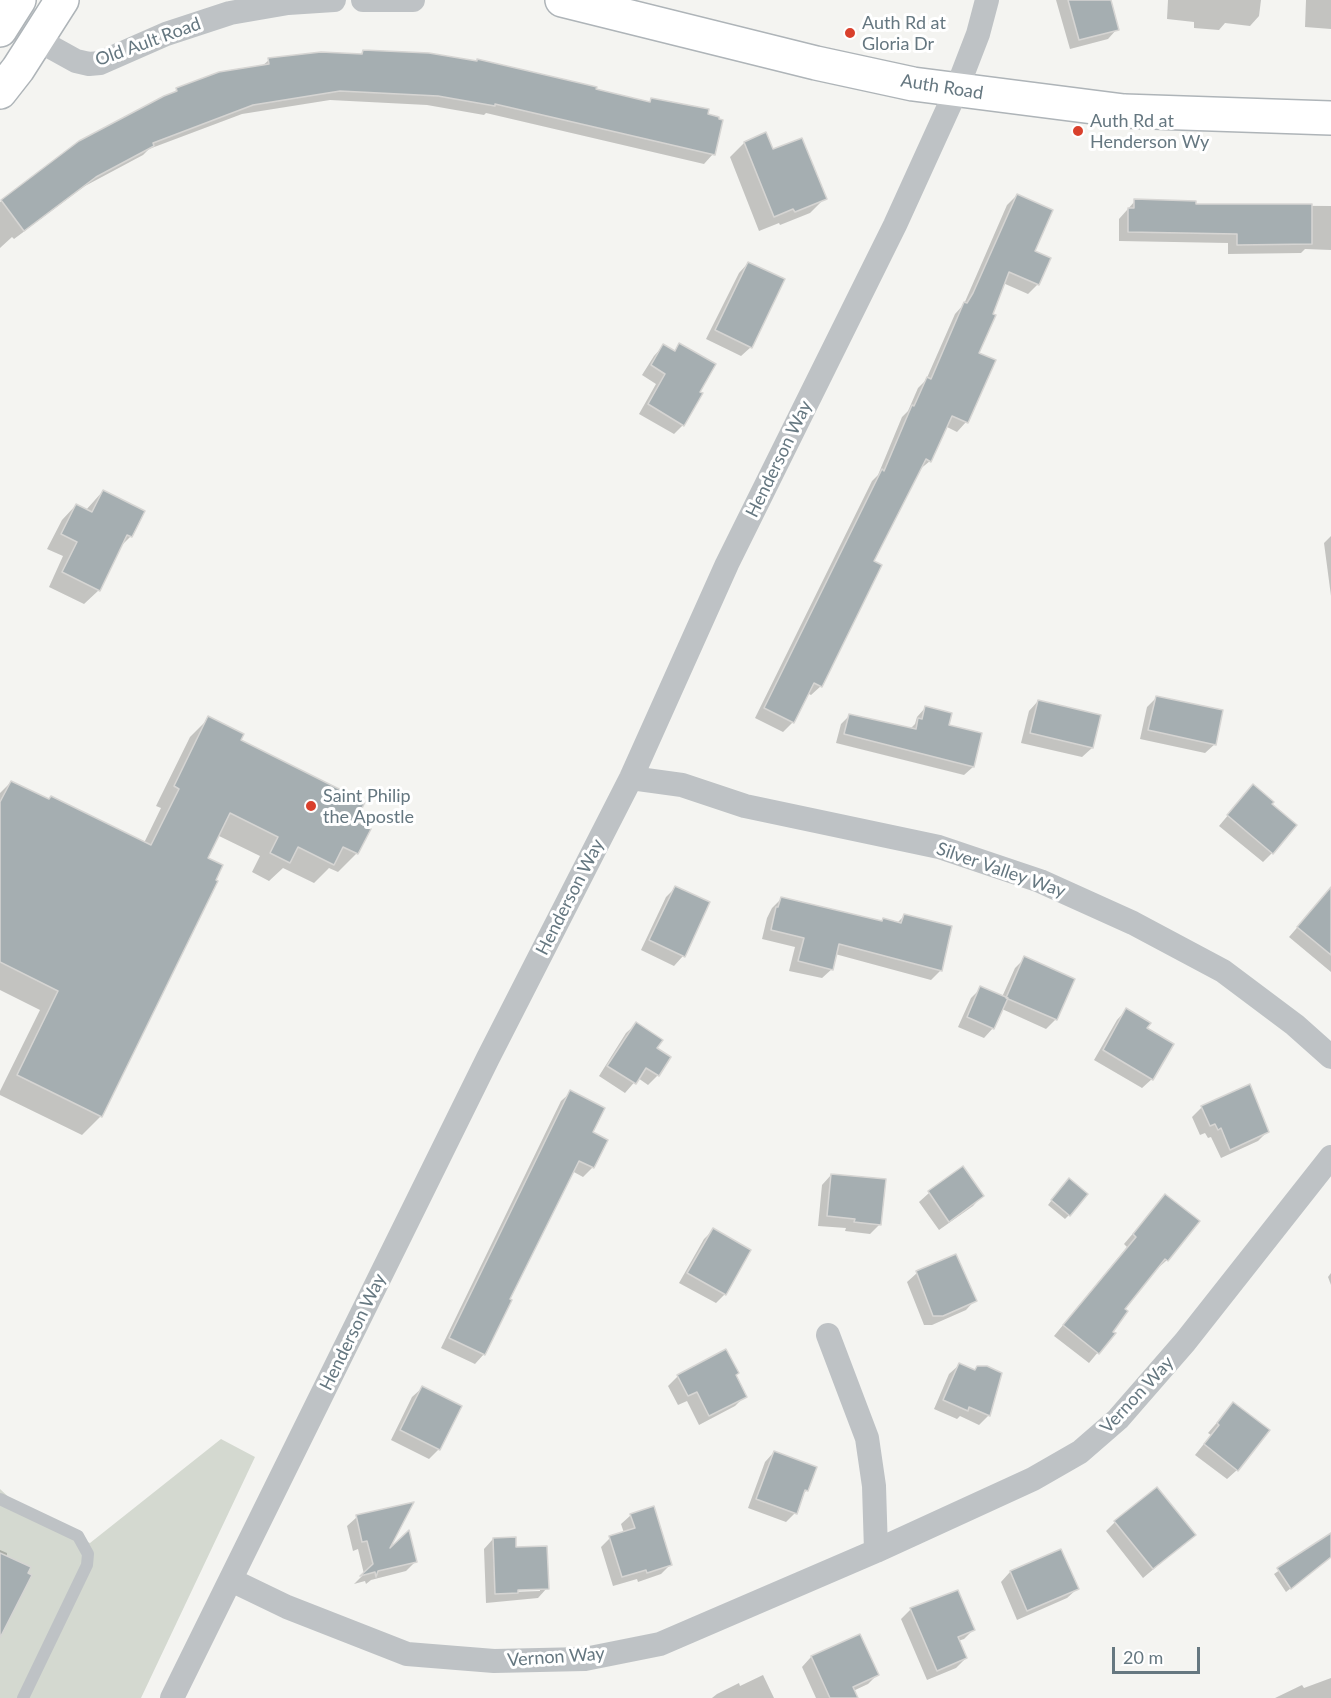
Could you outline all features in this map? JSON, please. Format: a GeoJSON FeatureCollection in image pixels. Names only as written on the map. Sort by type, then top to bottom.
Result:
{"type":"FeatureCollection","features":[{"type":"Feature","properties":{"kind":"main road"},"geometry":{"type":"LineString","coordinates":[[0,30],[19,0]]}},
{"type":"Feature","properties":{"kind":"main road"},"geometry":{"type":"LineString","coordinates":[[0,92],[38,40],[62,0]]}},
{"type":"Feature","properties":{"kind":"main road","name":"Auth Road"},"geometry":{"type":"LineString","coordinates":[[562,0],[816,63],[956,91],[1124,111],[1331,118]]}},
{"type":"Feature","properties":{"kind":"street","name":"Old Ault Road"},"geometry":{"type":"LineString","coordinates":[[38,40],[76,61],[89,64],[100,63],[166,34],[230,13],[288,3],[334,0]]}},
{"type":"Feature","properties":{"kind":"street"},"geometry":{"type":"LineString","coordinates":[[363,0],[413,0]]}},
{"type":"Feature","properties":{"kind":"street","name":"Henderson Way"},"geometry":{"type":"LineString","coordinates":[[172,1698],[488,1058],[632,778],[727,564],[895,225],[956,91],[978,34],[987,0]]}},
{"type":"Feature","properties":{"kind":"street","name":"Silver Valley Way"},"geometry":{"type":"LineString","coordinates":[[632,778],[682,785],[745,806],[939,847],[1040,881],[1134,922],[1224,970],[1331,1057]]}},
{"type":"Feature","properties":{"kind":"street","name":"Vernon Way"},"geometry":{"type":"LineString","coordinates":[[231,1580],[287,1607],[407,1654],[494,1661],[585,1659],[660,1644],[876,1551],[1033,1479],[1080,1452],[1110,1425],[1185,1342],[1331,1157]]}},
{"type":"Feature","properties":{"kind":"street"},"geometry":{"type":"LineString","coordinates":[[828,1335],[867,1438],[874,1486],[876,1551]]}},
{"type":"Feature","properties":{"kind":"lane"},"geometry":{"type":"LineString","coordinates":[[0,1500],[78,1536],[88,1554],[87,1565],[23,1698]]}},
{"type":"Feature","properties":{"kind":"shaded area"},"geometry":{"type":"Polygon","coordinates":[[[221,1439],[255,1457],[141,1698],[0,1698],[0,1489],[31,1518],[90,1543],[221,1439]]]}},
{"type":"Feature","properties":{"kind":"building"},"geometry":{"type":"Polygon","coordinates":[[[1068,0],[1111,0],[1119,30],[1079,40],[1068,0]]]}},
{"type":"Feature","properties":{"kind":"building"},"geometry":{"type":"Polygon","coordinates":[[[363,50],[429,53],[477,61],[477,59],[650,102],[651,98],[709,109],[708,114],[723,120],[715,155],[495,104],[495,106],[438,96],[340,91],[253,105],[153,143],[154,146],[96,177],[24,231],[1,200],[79,141],[177,91],[176,88],[219,72],[269,64],[268,58],[321,52],[362,54],[363,50]]]}},
{"type":"Feature","properties":{"kind":"building"},"geometry":{"type":"Polygon","coordinates":[[[766,132],[773,149],[802,138],[827,199],[795,212],[793,209],[774,217],[744,142],[766,132]]]}},
{"type":"Feature","properties":{"kind":"building"},"geometry":{"type":"Polygon","coordinates":[[[1017,194],[1053,210],[1035,251],[1051,258],[1039,285],[1009,272],[993,314],[996,315],[979,353],[996,360],[968,423],[952,416],[931,462],[926,459],[874,561],[882,565],[822,687],[814,683],[794,723],[764,708],[882,469],[884,471],[912,405],[914,406],[927,377],[931,379],[964,302],[967,303],[973,293],[1017,194]]]}},
{"type":"Feature","properties":{"kind":"building"},"geometry":{"type":"Polygon","coordinates":[[[1134,199],[1196,201],[1196,204],[1312,204],[1312,244],[1237,245],[1237,234],[1128,232],[1128,208],[1134,208],[1134,199]]]}},
{"type":"Feature","properties":{"kind":"building"},"geometry":{"type":"Polygon","coordinates":[[[748,262],[785,279],[752,348],[715,330],[748,262]]]}},
{"type":"Feature","properties":{"kind":"building"},"geometry":{"type":"Polygon","coordinates":[[[679,343],[716,364],[684,426],[648,404],[665,374],[651,365],[663,344],[675,351],[679,343]]]}},
{"type":"Feature","properties":{"kind":"building"},"geometry":{"type":"Polygon","coordinates":[[[103,490],[145,511],[132,537],[127,535],[100,591],[62,572],[77,542],[61,534],[76,504],[92,512],[103,490]]]}},
{"type":"Feature","properties":{"kind":"building"},"geometry":{"type":"Polygon","coordinates":[[[1156,696],[1223,710],[1216,745],[1148,730],[1156,696]]]}},
{"type":"Feature","properties":{"kind":"building"},"geometry":{"type":"Polygon","coordinates":[[[1038,700],[1101,715],[1093,748],[1030,733],[1038,700]]]}},
{"type":"Feature","properties":{"kind":"building"},"geometry":{"type":"Polygon","coordinates":[[[925,706],[952,713],[949,725],[982,733],[974,767],[844,734],[849,714],[916,729],[918,718],[922,719],[925,706]]]}},
{"type":"Feature","properties":{"kind":"building"},"geometry":{"type":"Polygon","coordinates":[[[208,716],[244,734],[241,740],[365,802],[356,821],[371,829],[358,854],[343,847],[334,865],[298,847],[290,863],[270,853],[278,837],[230,813],[208,858],[223,865],[216,880],[218,881],[102,1117],[17,1075],[58,991],[0,962],[0,802],[11,781],[49,799],[51,796],[151,845],[179,789],[174,786],[208,716]]]}},
{"type":"Feature","properties":{"kind":"building"},"geometry":{"type":"Polygon","coordinates":[[[1253,784],[1297,825],[1273,854],[1227,815],[1253,784]]]}},
{"type":"Feature","properties":{"kind":"building"},"geometry":{"type":"Polygon","coordinates":[[[675,886],[710,902],[685,957],[649,940],[675,886]]]}},
{"type":"Feature","properties":{"kind":"building"},"geometry":{"type":"Polygon","coordinates":[[[1331,887],[1331,955],[1297,927],[1331,887]]]}},
{"type":"Feature","properties":{"kind":"building"},"geometry":{"type":"Polygon","coordinates":[[[781,897],[882,921],[883,918],[901,923],[904,914],[952,926],[942,971],[839,944],[833,970],[798,961],[804,938],[771,930],[776,907],[781,897]]]}},
{"type":"Feature","properties":{"kind":"building"},"geometry":{"type":"Polygon","coordinates":[[[1024,956],[1075,979],[1057,1020],[1006,998],[1024,956]]]}},
{"type":"Feature","properties":{"kind":"building"},"geometry":{"type":"Polygon","coordinates":[[[980,986],[1008,998],[994,1029],[967,1017],[980,986]]]}},
{"type":"Feature","properties":{"kind":"building"},"geometry":{"type":"Polygon","coordinates":[[[1126,1008],[1151,1023],[1147,1028],[1174,1044],[1153,1080],[1103,1050],[1126,1008]]]}},
{"type":"Feature","properties":{"kind":"building"},"geometry":{"type":"Polygon","coordinates":[[[636,1022],[663,1040],[657,1048],[671,1057],[659,1076],[646,1068],[636,1084],[607,1066],[636,1022]]]}},
{"type":"Feature","properties":{"kind":"building"},"geometry":{"type":"Polygon","coordinates":[[[1250,1084],[1269,1132],[1230,1150],[1221,1128],[1218,1130],[1215,1124],[1210,1126],[1201,1106],[1250,1084]]]}},
{"type":"Feature","properties":{"kind":"building"},"geometry":{"type":"Polygon","coordinates":[[[570,1090],[605,1108],[593,1132],[608,1140],[594,1168],[579,1161],[510,1299],[512,1300],[485,1355],[449,1338],[570,1090]]]}},
{"type":"Feature","properties":{"kind":"building"},"geometry":{"type":"Polygon","coordinates":[[[963,1166],[984,1196],[949,1222],[928,1191],[963,1166]]]}},
{"type":"Feature","properties":{"kind":"building"},"geometry":{"type":"Polygon","coordinates":[[[831,1174],[886,1179],[881,1225],[827,1216],[831,1174]]]}},
{"type":"Feature","properties":{"kind":"building"},"geometry":{"type":"Polygon","coordinates":[[[1069,1178],[1088,1194],[1070,1216],[1051,1200],[1069,1178]]]}},
{"type":"Feature","properties":{"kind":"building"},"geometry":{"type":"Polygon","coordinates":[[[1165,1194],[1200,1221],[1168,1261],[1165,1259],[1125,1309],[1128,1311],[1113,1332],[1116,1333],[1099,1354],[1063,1325],[1136,1237],[1133,1234],[1165,1194]]]}},
{"type":"Feature","properties":{"kind":"building"},"geometry":{"type":"Polygon","coordinates":[[[713,1228],[751,1250],[726,1295],[687,1273],[713,1228]]]}},
{"type":"Feature","properties":{"kind":"building"},"geometry":{"type":"Polygon","coordinates":[[[956,1254],[977,1301],[943,1316],[933,1316],[916,1271],[956,1254]]]}},
{"type":"Feature","properties":{"kind":"building"},"geometry":{"type":"Polygon","coordinates":[[[726,1349],[739,1373],[736,1375],[747,1397],[709,1416],[697,1392],[688,1396],[677,1375],[726,1349]]]}},
{"type":"Feature","properties":{"kind":"building"},"geometry":{"type":"Polygon","coordinates":[[[959,1363],[975,1370],[977,1366],[987,1366],[1002,1373],[990,1416],[969,1407],[968,1411],[943,1400],[959,1363]]]}},
{"type":"Feature","properties":{"kind":"building"},"geometry":{"type":"Polygon","coordinates":[[[422,1386],[462,1406],[440,1450],[400,1430],[422,1386]]]}},
{"type":"Feature","properties":{"kind":"building"},"geometry":{"type":"Polygon","coordinates":[[[1233,1402],[1270,1430],[1238,1471],[1204,1444],[1233,1402]]]}},
{"type":"Feature","properties":{"kind":"building"},"geometry":{"type":"Polygon","coordinates":[[[774,1451],[817,1467],[808,1491],[805,1490],[797,1514],[756,1499],[774,1451]]]}},
{"type":"Feature","properties":{"kind":"building"},"geometry":{"type":"Polygon","coordinates":[[[1157,1487],[1196,1535],[1153,1569],[1114,1521],[1157,1487]]]}},
{"type":"Feature","properties":{"kind":"building"},"geometry":{"type":"Polygon","coordinates":[[[414,1502],[390,1548],[409,1530],[417,1562],[378,1571],[376,1577],[375,1572],[360,1576],[373,1564],[367,1541],[362,1542],[356,1515],[414,1502]]]}},
{"type":"Feature","properties":{"kind":"building"},"geometry":{"type":"Polygon","coordinates":[[[654,1506],[672,1565],[647,1573],[646,1570],[622,1577],[609,1536],[635,1528],[630,1514],[654,1506]]]}},
{"type":"Feature","properties":{"kind":"building"},"geometry":{"type":"Polygon","coordinates":[[[1331,1533],[1331,1557],[1291,1589],[1277,1568],[1331,1533]]]}},
{"type":"Feature","properties":{"kind":"building"},"geometry":{"type":"Polygon","coordinates":[[[516,1537],[516,1547],[547,1546],[549,1589],[518,1590],[518,1593],[495,1594],[493,1538],[516,1537]]]}},
{"type":"Feature","properties":{"kind":"building"},"geometry":{"type":"Polygon","coordinates":[[[1061,1549],[1079,1589],[1027,1611],[1010,1571],[1061,1549]]]}},
{"type":"Feature","properties":{"kind":"building"},"geometry":{"type":"Polygon","coordinates":[[[0,1553],[31,1567],[28,1573],[32,1575],[0,1638],[0,1553]]]}},
{"type":"Feature","properties":{"kind":"building"},"geometry":{"type":"Polygon","coordinates":[[[958,1590],[975,1630],[958,1637],[967,1658],[937,1671],[910,1608],[958,1590]]]}},
{"type":"Feature","properties":{"kind":"building"},"geometry":{"type":"Polygon","coordinates":[[[860,1634],[879,1675],[853,1687],[858,1698],[830,1698],[811,1656],[860,1634]]]}},
{"type":"Feature","properties":{"kind":"place","name":"Auth Rd at Gloria Dr"},"geometry":{"type":"Point","coordinates":[850,33]}},
{"type":"Feature","properties":{"kind":"place","name":"Auth Rd at Henderson Wy"},"geometry":{"type":"Point","coordinates":[1078,131]}},
{"type":"Feature","properties":{"kind":"place","name":"Saint Philip the Apostle"},"geometry":{"type":"Point","coordinates":[311,806]}}]}
